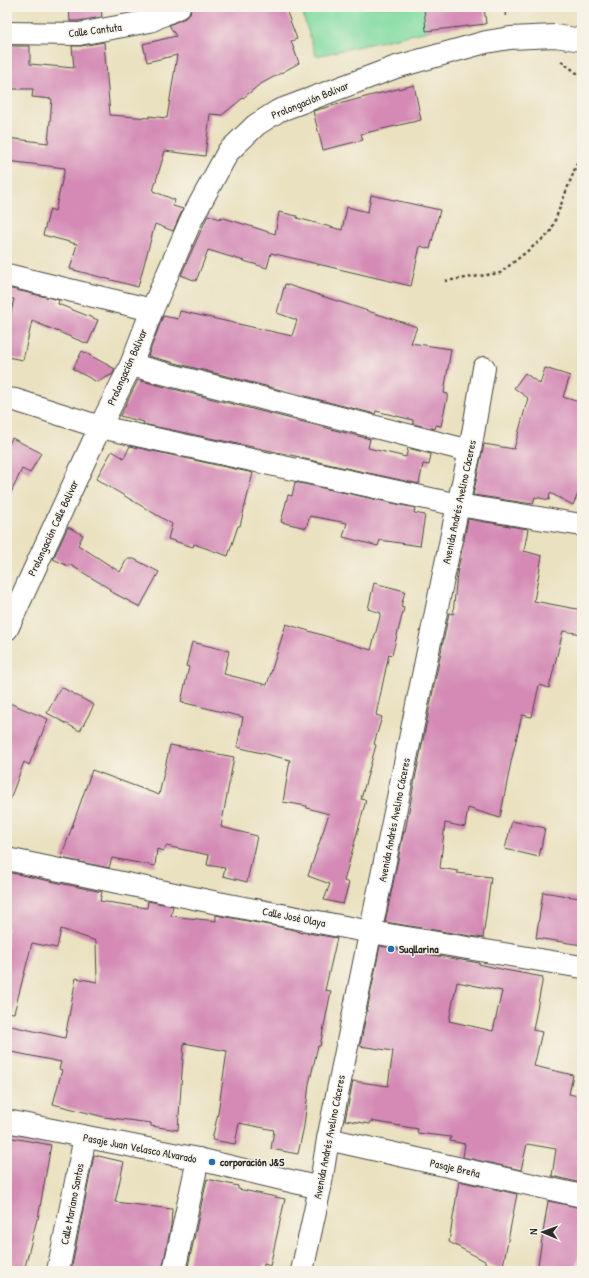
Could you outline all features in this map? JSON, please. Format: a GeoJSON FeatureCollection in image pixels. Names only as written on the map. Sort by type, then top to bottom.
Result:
{"type":"FeatureCollection","features":[{"type":"Feature","properties":{"kind":"street","name":"Calle Cantuta"},"geometry":{"type":"LineString","coordinates":[[7,33],[79,34],[150,22],[178,7]]}},
{"type":"Feature","properties":{"kind":"street","name":"Prolongación Bolivar"},"geometry":{"type":"LineString","coordinates":[[100,427],[131,364],[152,310],[192,218],[228,152],[256,125],[278,111],[396,67],[486,42],[510,38],[555,36],[582,40]]}},
{"type":"Feature","properties":{"kind":"street"},"geometry":{"type":"LineString","coordinates":[[7,275],[152,310]]}},
{"type":"Feature","properties":{"kind":"street"},"geometry":{"type":"LineString","coordinates":[[131,364],[470,451]]}},
{"type":"Feature","properties":{"kind":"street","name":"Avenida Andrés Avelino Cáceres"},"geometry":{"type":"LineString","coordinates":[[302,1271],[470,451],[484,368]]}},
{"type":"Feature","properties":{"kind":"street"},"geometry":{"type":"LineString","coordinates":[[7,399],[15,400],[100,427],[458,505],[582,525]]}},
{"type":"Feature","properties":{"kind":"street","name":"Prolongación Calle Bolivar"},"geometry":{"type":"LineString","coordinates":[[7,629],[100,427]]}},
{"type":"Feature","properties":{"kind":"street","name":"Calle José Olaya"},"geometry":{"type":"LineString","coordinates":[[7,859],[213,902],[371,932],[582,966]]}},
{"type":"Feature","properties":{"kind":"street","name":"Pasaje Juan Velasco Alvarado"},"geometry":{"type":"LineString","coordinates":[[7,1121],[198,1159],[320,1188]]}},
{"type":"Feature","properties":{"kind":"street","name":"Calle Mariano Santos"},"geometry":{"type":"LineString","coordinates":[[58,1271],[85,1137]]}},
{"type":"Feature","properties":{"kind":"street","name":"Pasaje Breña"},"geometry":{"type":"LineString","coordinates":[[328,1139],[582,1196]]}},
{"type":"Feature","properties":{"kind":"street"},"geometry":{"type":"LineString","coordinates":[[174,1271],[198,1159]]}},
{"type":"Feature","properties":{"kind":"path"},"geometry":{"type":"LineString","coordinates":[[445,281],[500,273],[550,233],[581,153],[582,145]]}},
{"type":"Feature","properties":{"kind":"green space"},"geometry":{"type":"Polygon","coordinates":[[[320,7],[429,7],[432,30],[316,56],[303,15],[320,7]]]}},
{"type":"Feature","properties":{"kind":"building"},"geometry":{"type":"Polygon","coordinates":[[[69,7],[101,7],[102,17],[70,21],[69,7]]]}},
{"type":"Feature","properties":{"kind":"building"},"geometry":{"type":"Polygon","coordinates":[[[191,7],[285,7],[297,39],[291,41],[299,63],[259,85],[222,115],[210,114],[205,156],[165,151],[153,191],[175,200],[173,206],[183,209],[173,231],[155,224],[138,287],[70,269],[77,244],[43,235],[50,209],[55,211],[65,168],[7,161],[7,138],[48,143],[52,99],[32,97],[33,89],[7,89],[7,46],[30,46],[30,64],[74,68],[72,46],[104,42],[110,115],[167,118],[177,55],[147,62],[143,44],[176,36],[169,25],[185,18],[190,14],[191,7]]]}},
{"type":"Feature","properties":{"kind":"building"},"geometry":{"type":"Polygon","coordinates":[[[424,7],[484,7],[486,24],[426,31],[424,7]]]}},
{"type":"Feature","properties":{"kind":"building"},"geometry":{"type":"Polygon","coordinates":[[[414,85],[421,120],[361,134],[363,140],[323,150],[313,111],[414,85]]]}},
{"type":"Feature","properties":{"kind":"building"},"geometry":{"type":"Polygon","coordinates":[[[371,195],[440,210],[430,249],[420,246],[411,286],[271,253],[267,268],[208,250],[196,281],[181,275],[208,215],[220,219],[221,217],[275,234],[279,212],[342,230],[347,207],[368,212],[371,195]]]}},
{"type":"Feature","properties":{"kind":"building"},"geometry":{"type":"Polygon","coordinates":[[[285,284],[417,327],[411,343],[451,349],[444,393],[448,394],[441,426],[436,425],[435,429],[413,424],[413,420],[376,411],[375,414],[148,356],[163,316],[178,319],[180,311],[292,336],[297,320],[277,313],[285,284]]]}},
{"type":"Feature","properties":{"kind":"building"},"geometry":{"type":"Polygon","coordinates":[[[7,288],[59,300],[58,304],[98,320],[88,344],[32,321],[23,360],[7,357],[7,330],[14,299],[7,298],[7,288]]]}},
{"type":"Feature","properties":{"kind":"building"},"geometry":{"type":"Polygon","coordinates":[[[82,351],[115,369],[113,374],[97,382],[73,369],[82,351]]]}},
{"type":"Feature","properties":{"kind":"building"},"geometry":{"type":"Polygon","coordinates":[[[545,368],[570,376],[563,397],[582,403],[582,485],[573,505],[550,493],[549,500],[535,497],[533,504],[473,495],[484,444],[514,449],[528,398],[514,388],[525,373],[540,384],[545,368]]]}},
{"type":"Feature","properties":{"kind":"building"},"geometry":{"type":"Polygon","coordinates":[[[138,380],[370,439],[368,448],[406,457],[408,448],[431,454],[429,465],[423,464],[419,484],[143,424],[144,422],[120,416],[138,380]]]}},
{"type":"Feature","properties":{"kind":"building"},"geometry":{"type":"Polygon","coordinates":[[[12,438],[41,453],[30,473],[22,469],[7,501],[7,448],[12,438]]]}},
{"type":"Feature","properties":{"kind":"building"},"geometry":{"type":"Polygon","coordinates":[[[130,446],[253,473],[240,526],[238,526],[228,556],[194,544],[193,547],[168,539],[172,524],[96,479],[112,451],[124,458],[130,446]]]}},
{"type":"Feature","properties":{"kind":"building"},"geometry":{"type":"Polygon","coordinates":[[[295,482],[415,508],[414,513],[425,515],[420,546],[380,540],[378,546],[343,537],[347,523],[310,516],[306,528],[281,522],[288,495],[292,496],[295,482]]]}},
{"type":"Feature","properties":{"kind":"building"},"geometry":{"type":"Polygon","coordinates":[[[468,519],[528,529],[524,551],[542,556],[534,601],[582,610],[582,634],[563,631],[549,688],[539,685],[532,717],[522,715],[500,818],[468,808],[465,827],[445,823],[440,868],[458,871],[457,873],[491,877],[483,938],[385,922],[449,613],[453,614],[457,574],[468,519]]]}},
{"type":"Feature","properties":{"kind":"building"},"geometry":{"type":"Polygon","coordinates":[[[68,527],[83,535],[78,545],[120,572],[127,559],[134,559],[159,572],[140,607],[110,591],[110,589],[69,564],[68,566],[53,559],[68,527]]]}},
{"type":"Feature","properties":{"kind":"building"},"geometry":{"type":"Polygon","coordinates":[[[374,583],[405,591],[401,607],[404,608],[392,655],[389,654],[376,715],[382,717],[361,799],[366,800],[344,881],[349,883],[343,904],[324,900],[330,884],[308,876],[329,814],[307,808],[307,806],[283,802],[290,760],[237,747],[243,717],[181,702],[189,667],[186,666],[192,642],[229,651],[224,674],[267,685],[286,624],[371,650],[381,613],[368,609],[374,583]]]}},
{"type":"Feature","properties":{"kind":"building"},"geometry":{"type":"Polygon","coordinates":[[[61,687],[94,705],[80,731],[47,713],[61,687]]]}},
{"type":"Feature","properties":{"kind":"building"},"geometry":{"type":"Polygon","coordinates":[[[7,702],[48,719],[29,765],[24,762],[9,802],[7,802],[7,702]]]}},
{"type":"Feature","properties":{"kind":"building"},"geometry":{"type":"Polygon","coordinates":[[[170,745],[234,757],[221,827],[257,836],[247,882],[223,876],[225,868],[207,865],[209,855],[166,846],[164,851],[157,849],[155,866],[112,858],[109,868],[61,858],[92,770],[159,795],[170,745]]]}},
{"type":"Feature","properties":{"kind":"building"},"geometry":{"type":"Polygon","coordinates":[[[512,821],[545,828],[539,857],[505,849],[512,821]]]}},
{"type":"Feature","properties":{"kind":"building"},"geometry":{"type":"Polygon","coordinates":[[[7,872],[102,892],[100,901],[147,908],[148,901],[173,906],[171,916],[216,921],[216,915],[295,930],[302,933],[337,938],[325,990],[331,991],[320,1046],[318,1046],[309,1084],[304,1126],[298,1154],[271,1149],[274,1130],[239,1123],[235,1144],[212,1140],[218,1113],[227,1051],[184,1043],[178,1130],[151,1126],[151,1123],[104,1117],[53,1104],[62,1070],[59,1069],[61,1062],[7,1051],[7,1025],[65,1038],[76,978],[97,982],[96,941],[61,929],[57,948],[32,943],[14,1013],[7,1012],[7,872]]]}},
{"type":"Feature","properties":{"kind":"building"},"geometry":{"type":"Polygon","coordinates":[[[543,892],[579,898],[582,907],[582,945],[536,938],[543,892]]]}},
{"type":"Feature","properties":{"kind":"building"},"geometry":{"type":"Polygon","coordinates":[[[380,946],[479,963],[505,970],[543,977],[533,1030],[542,1032],[534,1066],[573,1075],[569,1094],[582,1097],[582,1183],[552,1176],[556,1149],[527,1144],[521,1170],[463,1157],[465,1144],[450,1141],[451,1137],[417,1133],[418,1129],[371,1121],[370,1124],[345,1120],[353,1081],[388,1086],[393,1051],[360,1046],[380,946]],[[457,982],[449,1021],[493,1031],[502,991],[457,982]]]}},
{"type":"Feature","properties":{"kind":"building"},"geometry":{"type":"Polygon","coordinates":[[[7,1137],[51,1145],[38,1219],[24,1271],[7,1271],[7,1137]]]}},
{"type":"Feature","properties":{"kind":"building"},"geometry":{"type":"Polygon","coordinates":[[[94,1155],[124,1162],[115,1202],[172,1209],[171,1225],[162,1271],[71,1271],[94,1155]]]}},
{"type":"Feature","properties":{"kind":"building"},"geometry":{"type":"Polygon","coordinates":[[[207,1179],[238,1186],[238,1189],[285,1199],[270,1266],[264,1264],[263,1271],[187,1271],[207,1179]]]}},
{"type":"Feature","properties":{"kind":"building"},"geometry":{"type":"Polygon","coordinates":[[[459,1181],[517,1194],[502,1271],[449,1242],[459,1181]]]}},
{"type":"Feature","properties":{"kind":"building"},"geometry":{"type":"Polygon","coordinates":[[[548,1201],[582,1208],[582,1244],[575,1271],[537,1271],[548,1201]]]}},
{"type":"Feature","properties":{"kind":"place","name":"Suqllarina"},"geometry":{"type":"Point","coordinates":[391,949]}},
{"type":"Feature","properties":{"kind":"place","name":"corporación J&S"},"geometry":{"type":"Point","coordinates":[212,1162]}}]}
